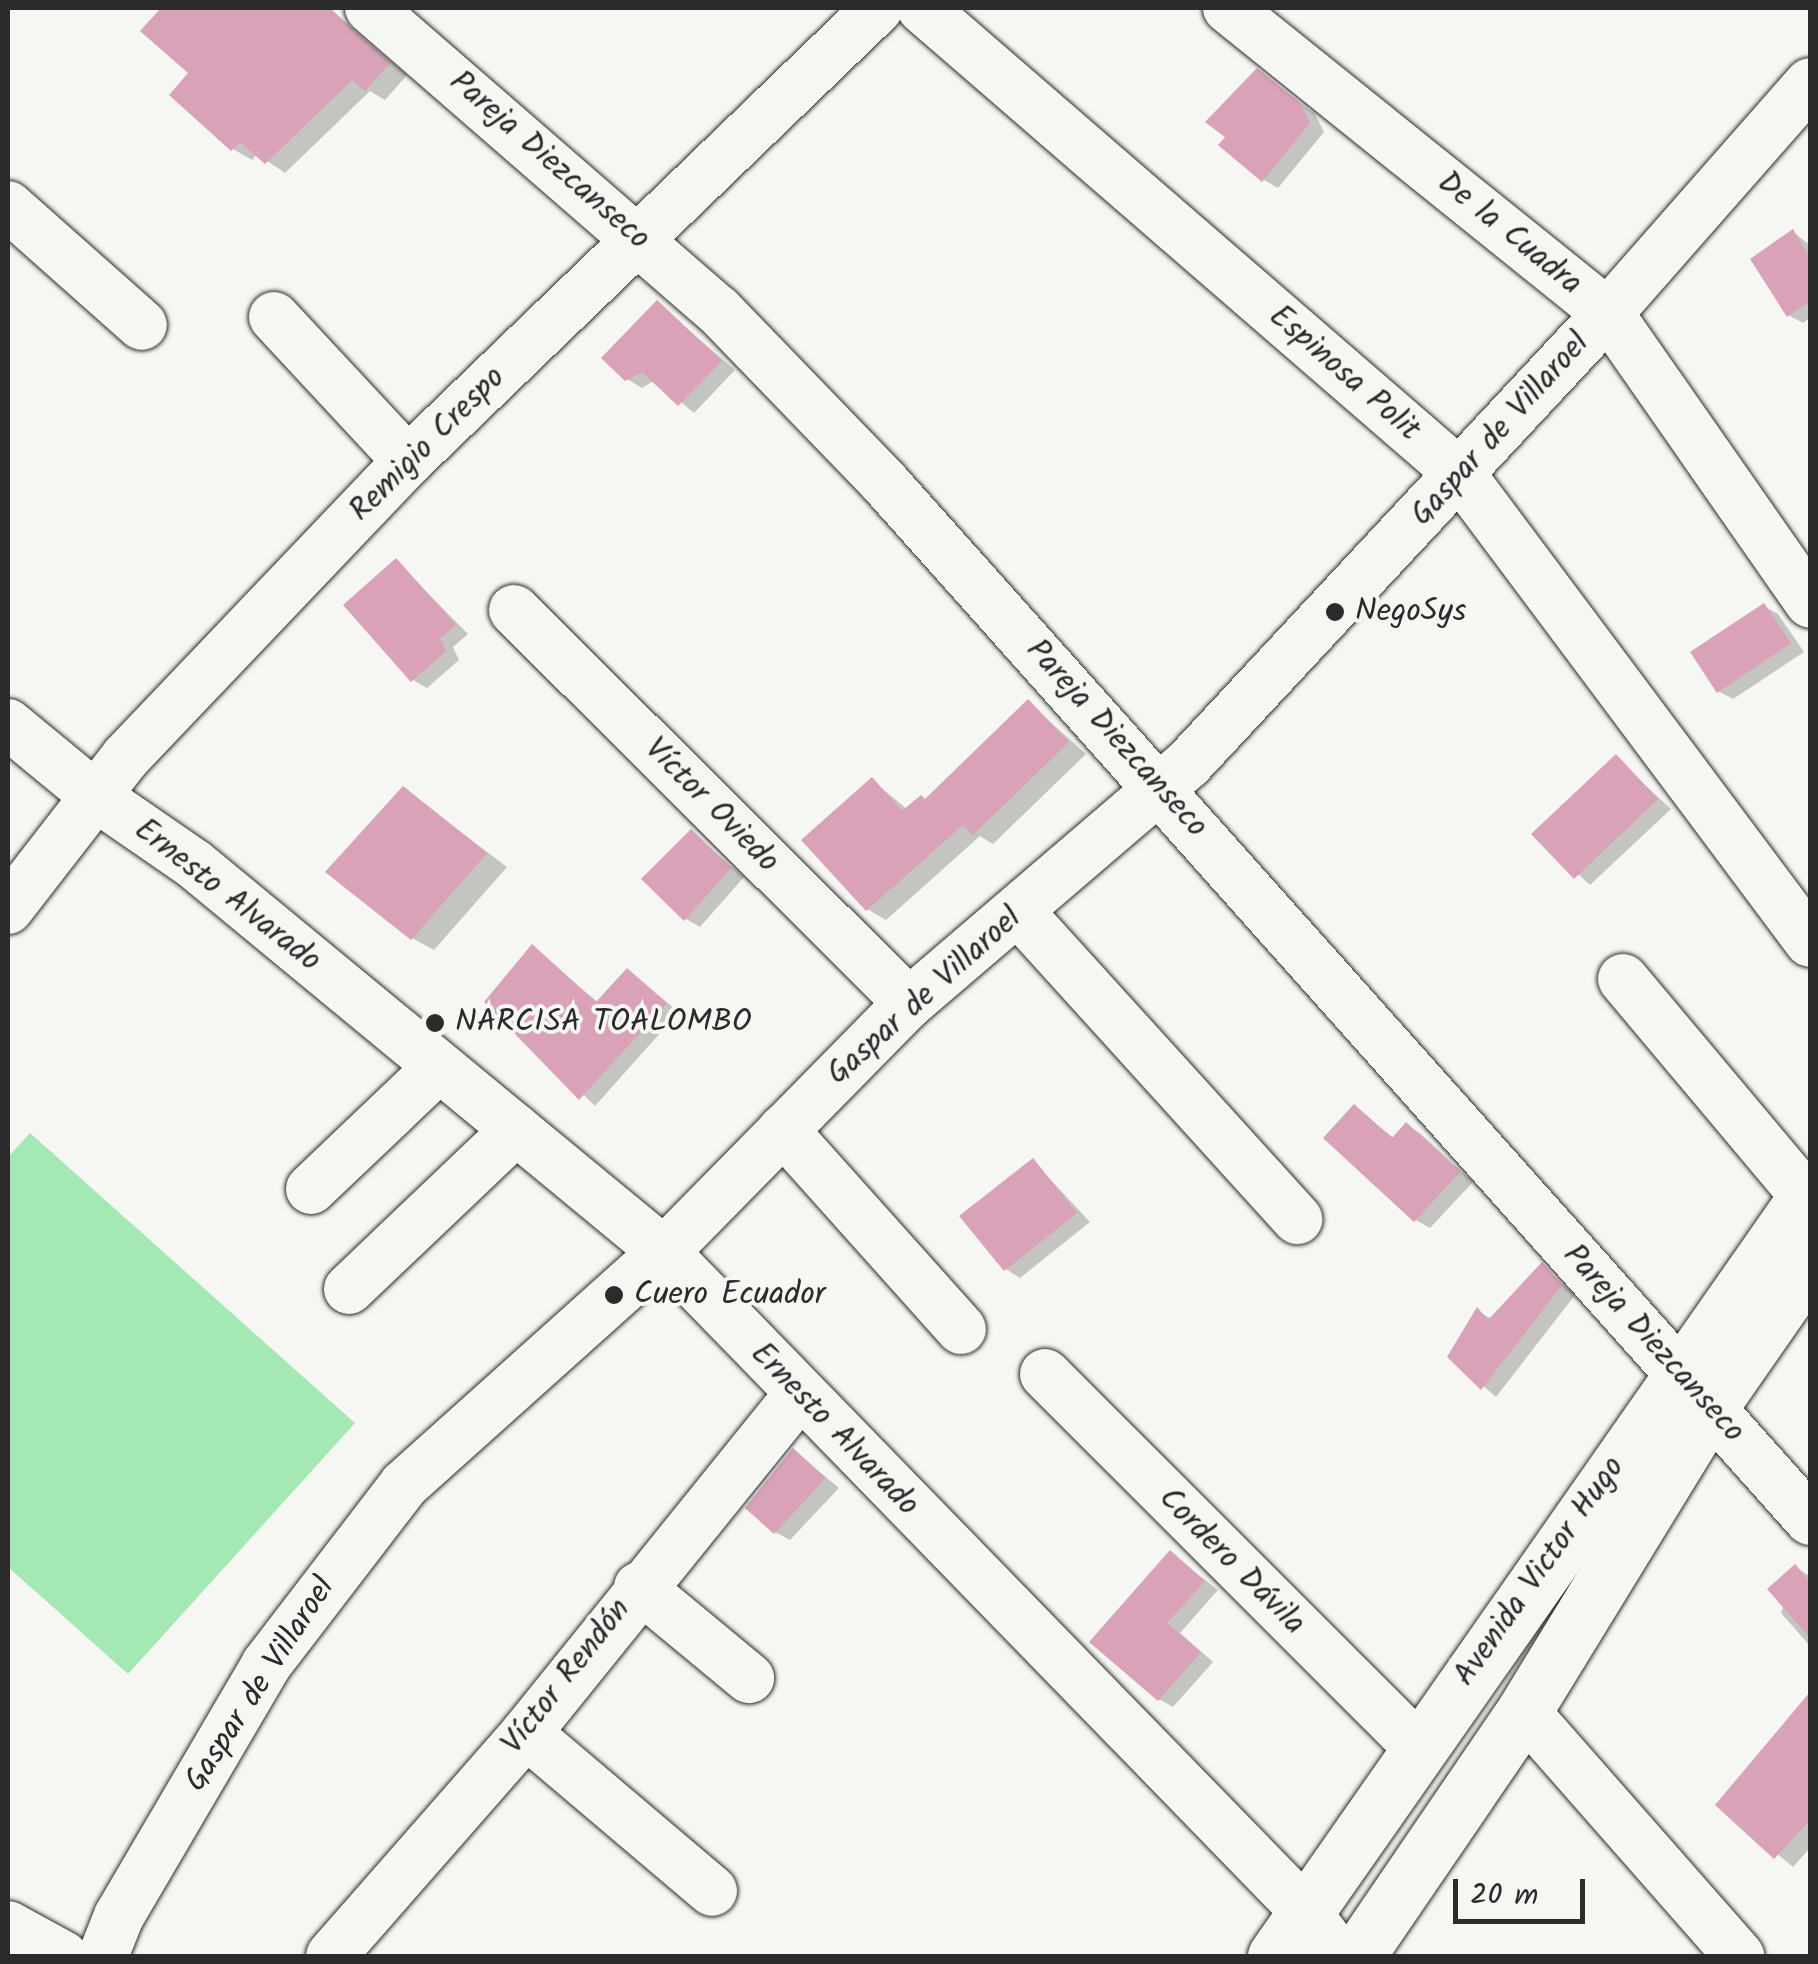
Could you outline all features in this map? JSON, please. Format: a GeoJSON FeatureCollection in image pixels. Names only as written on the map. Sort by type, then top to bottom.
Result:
{"type":"FeatureCollection","features":[{"type":"Feature","properties":{"kind":"main road","name":"Avenida Victor Hugo"},"geometry":{"type":"LineString","coordinates":[[1357,1956],[1524,1710],[1694,1391],[1808,1194]]}},
{"type":"Feature","properties":{"kind":"main road","name":"Avenida Victor Hugo"},"geometry":{"type":"LineString","coordinates":[[1274,1956],[1418,1748],[1694,1391],[1810,1263]]}},
{"type":"Feature","properties":{"kind":"street","name":"Pareja Diezcanseco"},"geometry":{"type":"LineString","coordinates":[[370,8],[642,240],[884,482],[1810,1520]]}},
{"type":"Feature","properties":{"kind":"street","name":"Remigio Crespo"},"geometry":{"type":"LineString","coordinates":[[8,909],[94,795],[408,461],[642,240],[878,8]]}},
{"type":"Feature","properties":{"kind":"street","name":"Espinosa Polit"},"geometry":{"type":"LineString","coordinates":[[922,8],[1460,474],[1810,942]]}},
{"type":"Feature","properties":{"kind":"street","name":"De la Cuadra"},"geometry":{"type":"LineString","coordinates":[[1228,8],[1608,314],[1810,603]]}},
{"type":"Feature","properties":{"kind":"street","name":"Gaspar de Villaroel"},"geometry":{"type":"LineString","coordinates":[[102,1956],[148,1866],[315,1593],[404,1485],[664,1252],[909,1003],[1160,790],[1608,314],[1810,82]]}},
{"type":"Feature","properties":{"kind":"street"},"geometry":{"type":"LineString","coordinates":[[8,206],[142,325]]}},
{"type":"Feature","properties":{"kind":"street"},"geometry":{"type":"LineString","coordinates":[[274,317],[408,461]]}},
{"type":"Feature","properties":{"kind":"street","name":"Víctor Oviedo"},"geometry":{"type":"LineString","coordinates":[[514,610],[909,1003]]}},
{"type":"Feature","properties":{"kind":"street","name":"Ernesto Alvarado"},"geometry":{"type":"LineString","coordinates":[[8,724],[94,795],[194,864],[664,1252],[1305,1911],[1339,1956]]}},
{"type":"Feature","properties":{"kind":"street"},"geometry":{"type":"LineString","coordinates":[[1018,911],[1298,1219]]}},
{"type":"Feature","properties":{"kind":"street"},"geometry":{"type":"LineString","coordinates":[[1623,980],[1808,1194]]}},
{"type":"Feature","properties":{"kind":"street"},"geometry":{"type":"LineString","coordinates":[[311,1190],[439,1067]]}},
{"type":"Feature","properties":{"kind":"street"},"geometry":{"type":"LineString","coordinates":[[349,1289],[516,1130]]}},
{"type":"Feature","properties":{"kind":"street"},"geometry":{"type":"LineString","coordinates":[[784,1130],[962,1329]]}},
{"type":"Feature","properties":{"kind":"street","name":"Cordero Dávila"},"geometry":{"type":"LineString","coordinates":[[1045,1374],[1418,1748]]}},
{"type":"Feature","properties":{"kind":"street","name":"Víctor Rendón"},"geometry":{"type":"LineString","coordinates":[[331,1956],[526,1733],[639,1587],[799,1394]]}},
{"type":"Feature","properties":{"kind":"street"},"geometry":{"type":"LineString","coordinates":[[639,1587],[750,1678]]}},
{"type":"Feature","properties":{"kind":"street"},"geometry":{"type":"LineString","coordinates":[[1524,1710],[1740,1956]]}},
{"type":"Feature","properties":{"kind":"street"},"geometry":{"type":"LineString","coordinates":[[526,1733],[712,1891]]}},
{"type":"Feature","properties":{"kind":"street"},"geometry":{"type":"LineString","coordinates":[[8,1926],[64,1956]]}},
{"type":"Feature","properties":{"kind":"green space"},"geometry":{"type":"Polygon","coordinates":[[[30,1133],[355,1423],[128,1674],[8,1567],[8,1157],[30,1133]]]}},
{"type":"Feature","properties":{"kind":"building"},"geometry":{"type":"Polygon","coordinates":[[[161,8],[330,8],[390,63],[365,91],[352,80],[265,164],[240,142],[231,151],[169,95],[188,73],[140,31],[161,8]]]}},
{"type":"Feature","properties":{"kind":"building"},"geometry":{"type":"Polygon","coordinates":[[[1257,68],[1300,103],[1310,123],[1262,182],[1218,145],[1225,137],[1205,122],[1257,68]]]}},
{"type":"Feature","properties":{"kind":"building"},"geometry":{"type":"Polygon","coordinates":[[[1793,229],[1810,258],[1810,301],[1787,317],[1750,259],[1793,229]]]}},
{"type":"Feature","properties":{"kind":"building"},"geometry":{"type":"Polygon","coordinates":[[[657,300],[722,361],[678,406],[642,372],[625,381],[601,358],[657,300]]]}},
{"type":"Feature","properties":{"kind":"building"},"geometry":{"type":"Polygon","coordinates":[[[396,558],[456,625],[440,638],[446,651],[411,682],[343,605],[396,558]]]}},
{"type":"Feature","properties":{"kind":"building"},"geometry":{"type":"Polygon","coordinates":[[[1764,603],[1791,643],[1717,693],[1690,652],[1764,603]]]}},
{"type":"Feature","properties":{"kind":"building"},"geometry":{"type":"Polygon","coordinates":[[[1028,699],[1069,742],[973,835],[963,825],[866,911],[801,840],[872,777],[902,811],[921,795],[925,799],[1028,699]]]}},
{"type":"Feature","properties":{"kind":"building"},"geometry":{"type":"Polygon","coordinates":[[[1616,754],[1658,799],[1574,879],[1531,834],[1616,754]]]}},
{"type":"Feature","properties":{"kind":"building"},"geometry":{"type":"Polygon","coordinates":[[[403,786],[487,853],[411,940],[325,872],[403,786]]]}},
{"type":"Feature","properties":{"kind":"building"},"geometry":{"type":"Polygon","coordinates":[[[691,829],[731,868],[684,921],[641,879],[691,829]]]}},
{"type":"Feature","properties":{"kind":"building"},"geometry":{"type":"Polygon","coordinates":[[[532,944],[596,1002],[627,968],[667,1003],[579,1100],[484,1002],[532,944]]]}},
{"type":"Feature","properties":{"kind":"building"},"geometry":{"type":"Polygon","coordinates":[[[1354,1104],[1392,1138],[1406,1122],[1460,1172],[1414,1222],[1323,1138],[1354,1104]]]}},
{"type":"Feature","properties":{"kind":"building"},"geometry":{"type":"Polygon","coordinates":[[[1033,1158],[1077,1213],[1004,1271],[959,1216],[1033,1158]]]}},
{"type":"Feature","properties":{"kind":"building"},"geometry":{"type":"Polygon","coordinates":[[[1542,1262],[1562,1285],[1481,1390],[1447,1357],[1477,1307],[1488,1320],[1542,1262]]]}},
{"type":"Feature","properties":{"kind":"building"},"geometry":{"type":"Polygon","coordinates":[[[793,1448],[826,1478],[774,1534],[745,1508],[793,1448]]]}},
{"type":"Feature","properties":{"kind":"building"},"geometry":{"type":"Polygon","coordinates":[[[1170,1550],[1205,1581],[1167,1623],[1201,1652],[1158,1701],[1089,1642],[1170,1550]]]}},
{"type":"Feature","properties":{"kind":"building"},"geometry":{"type":"Polygon","coordinates":[[[1795,1564],[1810,1582],[1810,1638],[1767,1589],[1795,1564]]]}},
{"type":"Feature","properties":{"kind":"building"},"geometry":{"type":"Polygon","coordinates":[[[1810,1692],[1810,1820],[1774,1859],[1715,1805],[1810,1692]]]}},
{"type":"Feature","properties":{"kind":"place","name":"NegoSys"},"geometry":{"type":"Point","coordinates":[1335,612]}},
{"type":"Feature","properties":{"kind":"place","name":"NARCISA TOALOMBO"},"geometry":{"type":"Point","coordinates":[435,1023]}},
{"type":"Feature","properties":{"kind":"place","name":"Cuero Ecuador"},"geometry":{"type":"Point","coordinates":[614,1295]}}]}
